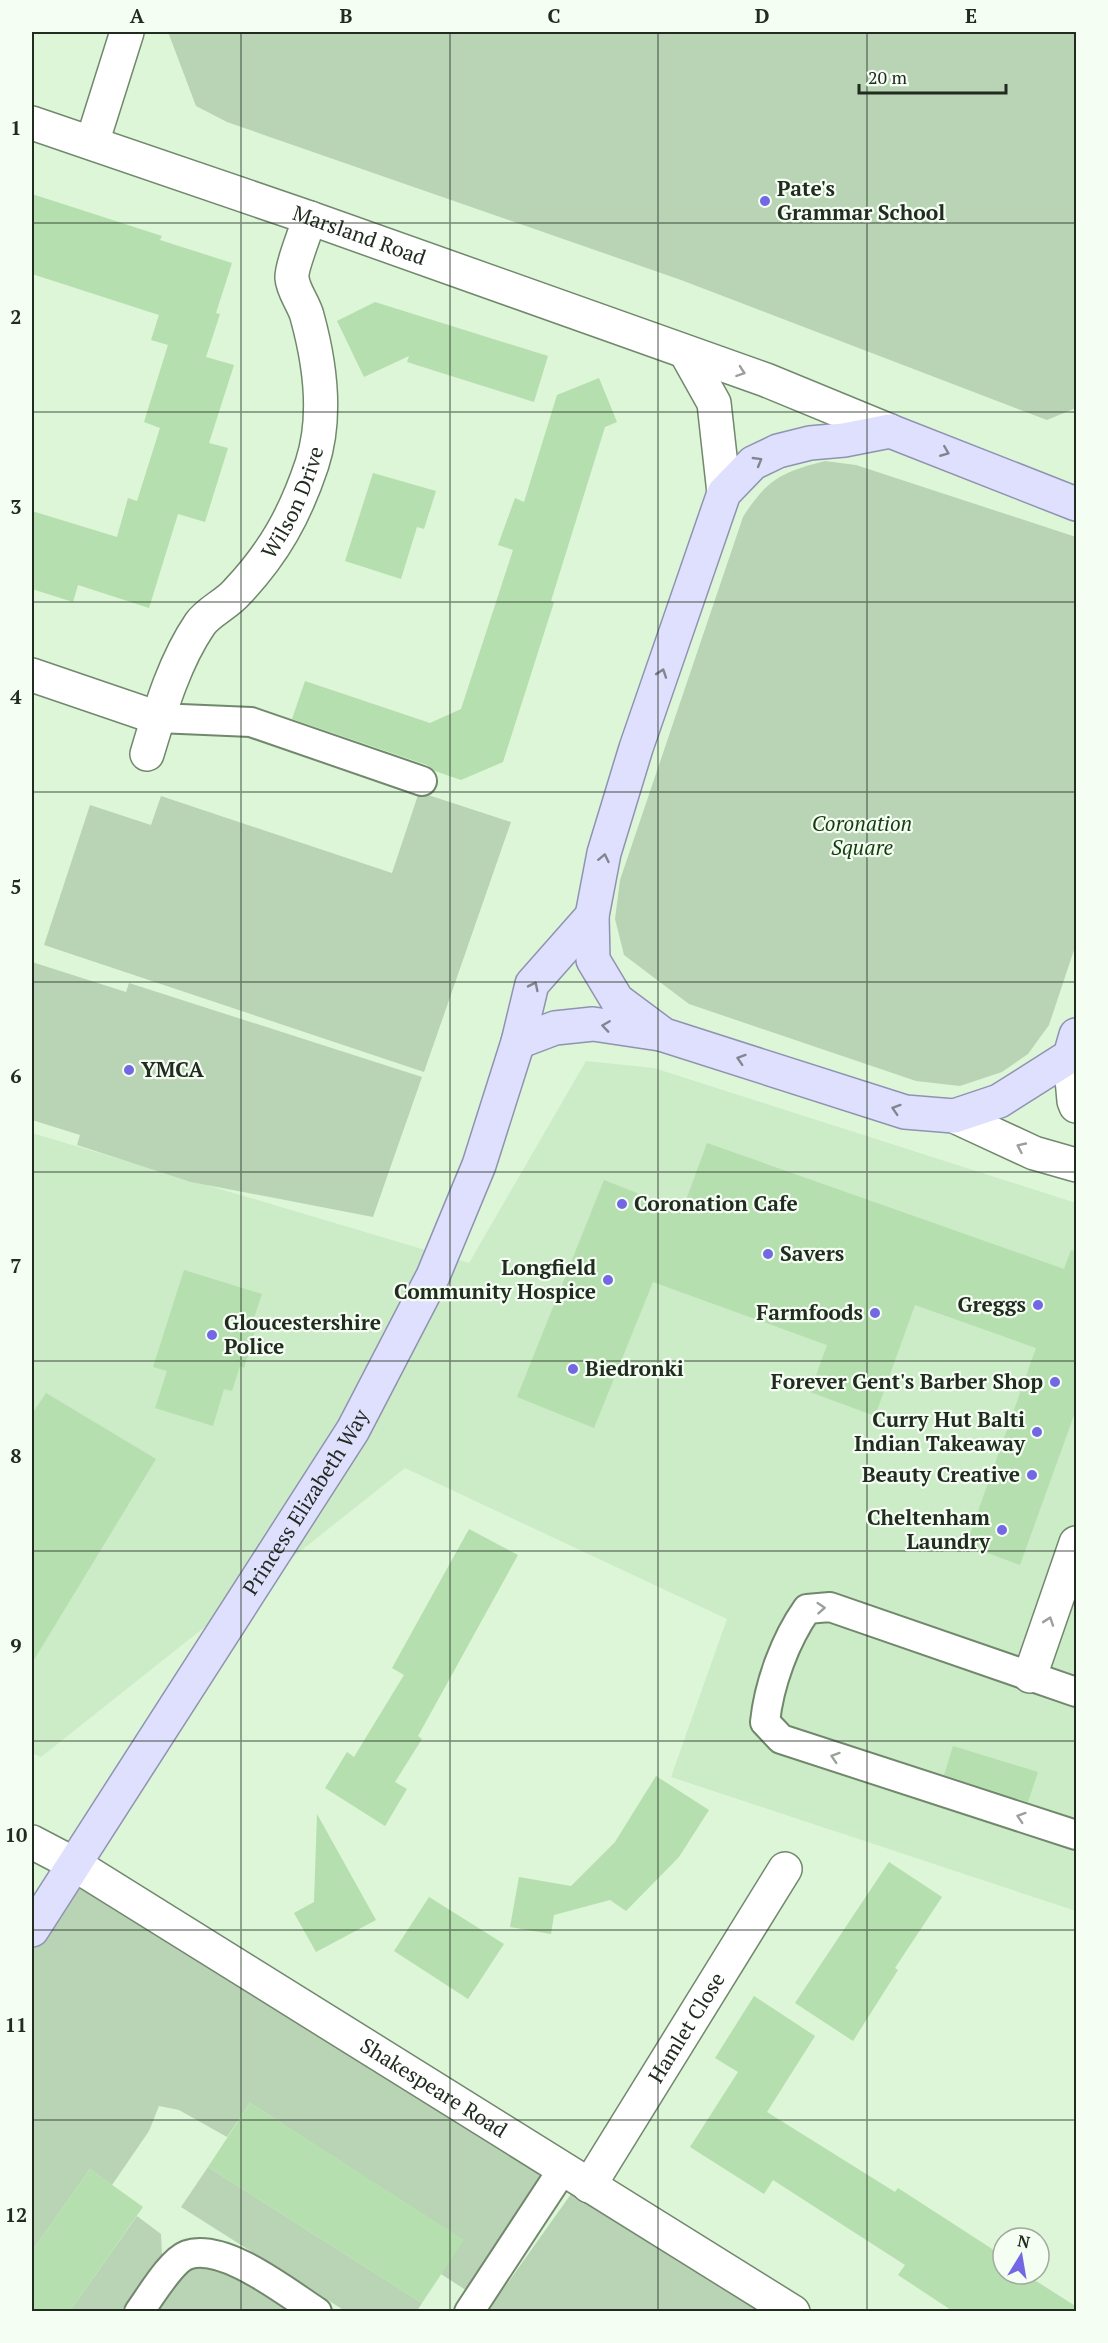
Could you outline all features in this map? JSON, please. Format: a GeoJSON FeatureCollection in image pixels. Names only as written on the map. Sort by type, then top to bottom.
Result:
{"type":"FeatureCollection","features":[{"type":"Feature","properties":{"kind":"main road"},"geometry":{"type":"LineString","coordinates":[[664,1035],[617,1000],[593,960],[592,916],[604,853],[636,748],[724,493],[753,463],[778,451],[810,443],[844,440],[890,431],[1077,504]]}},
{"type":"Feature","properties":{"kind":"main road","name":"Princess Elizabeth Way"},"geometry":{"type":"LineString","coordinates":[[32,1930],[353,1430],[433,1276],[479,1165],[518,1042],[532,984],[592,916]]}},
{"type":"Feature","properties":{"kind":"main road"},"geometry":{"type":"LineString","coordinates":[[518,1042],[555,1028],[593,1024],[664,1035],[905,1112],[954,1116],[999,1101],[1073,1046]]}},
{"type":"Feature","properties":{"kind":"street"},"geometry":{"type":"LineString","coordinates":[[92,143],[127,32]]}},
{"type":"Feature","properties":{"kind":"street","name":"Marsland Road"},"geometry":{"type":"LineString","coordinates":[[32,123],[310,218],[766,380],[890,431]]}},
{"type":"Feature","properties":{"kind":"street","name":"Wilson Drive"},"geometry":{"type":"LineString","coordinates":[[147,754],[158,717],[200,623],[233,597],[254,575],[284,534],[312,462],[319,424],[318,368],[306,313],[292,278],[310,218]]}},
{"type":"Feature","properties":{"kind":"street"},"geometry":{"type":"LineString","coordinates":[[686,353],[714,403],[724,493]]}},
{"type":"Feature","properties":{"kind":"street"},"geometry":{"type":"LineString","coordinates":[[32,675],[158,717]]}},
{"type":"Feature","properties":{"kind":"street"},"geometry":{"type":"LineString","coordinates":[[1073,1046],[1074,1101],[1077,1106]]}},
{"type":"Feature","properties":{"kind":"street"},"geometry":{"type":"LineString","coordinates":[[954,1116],[1034,1153],[1077,1165]]}},
{"type":"Feature","properties":{"kind":"street"},"geometry":{"type":"LineString","coordinates":[[1030,1676],[1077,1543]]}},
{"type":"Feature","properties":{"kind":"street","name":"Shakespeare Road"},"geometry":{"type":"LineString","coordinates":[[32,1842],[74,1864],[793,2312]]}},
{"type":"Feature","properties":{"kind":"street","name":"Hamlet Close"},"geometry":{"type":"LineString","coordinates":[[576,2178],[785,1869]]}},
{"type":"Feature","properties":{"kind":"lane"},"geometry":{"type":"LineString","coordinates":[[158,717],[251,722],[422,781]]}},
{"type":"Feature","properties":{"kind":"lane"},"geometry":{"type":"LineString","coordinates":[[1077,1692],[830,1607],[807,1609],[793,1629],[767,1704],[765,1722],[781,1739],[1077,1835]]}},
{"type":"Feature","properties":{"kind":"lane"},"geometry":{"type":"LineString","coordinates":[[469,2312],[576,2178]]}},
{"type":"Feature","properties":{"kind":"lane"},"geometry":{"type":"LineString","coordinates":[[139,2312],[176,2263],[188,2255],[204,2254],[224,2258],[254,2271],[317,2312]]}},
{"type":"Feature","properties":{"kind":"shaded area"},"geometry":{"type":"Polygon","coordinates":[[[586,1061],[654,1068],[1076,1203],[1076,1911],[671,1777],[727,1619],[405,1468],[41,1757],[32,1753],[32,1133],[469,1263],[586,1061]]]}},
{"type":"Feature","properties":{"kind":"green space","name":"Pate's Grammar School"},"geometry":{"type":"Polygon","coordinates":[[[168,32],[1076,32],[1076,408],[1047,420],[681,280],[227,122],[196,106],[168,32]]]}},
{"type":"Feature","properties":{"kind":"green space","name":"Coronation Square"},"geometry":{"type":"Polygon","coordinates":[[[825,461],[856,465],[1076,537],[1076,944],[1049,1025],[1028,1054],[1002,1072],[960,1086],[916,1081],[689,1004],[624,955],[615,919],[620,880],[743,517],[768,485],[797,469],[825,461]]]}},
{"type":"Feature","properties":{"kind":"green space"},"geometry":{"type":"Polygon","coordinates":[[[419,792],[511,822],[424,1072],[44,945],[90,805],[151,825],[161,796],[392,873],[419,792]]]}},
{"type":"Feature","properties":{"kind":"green space"},"geometry":{"type":"Polygon","coordinates":[[[32,962],[126,992],[129,983],[422,1077],[373,1217],[191,1182],[77,1145],[80,1135],[32,1120],[32,962]]]}},
{"type":"Feature","properties":{"kind":"green space"},"geometry":{"type":"Polygon","coordinates":[[[74,1864],[563,2169],[478,2298],[441,2274],[463,2240],[250,2103],[227,2137],[179,2110],[159,2106],[149,2131],[112,2185],[90,2169],[32,2251],[32,1930],[74,1864]]]}},
{"type":"Feature","properties":{"kind":"green space"},"geometry":{"type":"Polygon","coordinates":[[[208,2167],[422,2303],[417,2311],[345,2311],[181,2207],[208,2167]]]}},
{"type":"Feature","properties":{"kind":"green space"},"geometry":{"type":"Polygon","coordinates":[[[581,2180],[793,2312],[487,2312],[581,2180]]]}},
{"type":"Feature","properties":{"kind":"green space"},"geometry":{"type":"Polygon","coordinates":[[[137,2216],[161,2234],[162,2255],[121,2311],[69,2312],[137,2216]]]}},
{"type":"Feature","properties":{"kind":"green space"},"geometry":{"type":"Polygon","coordinates":[[[187,2255],[317,2312],[139,2312],[187,2255]]]}},
{"type":"Feature","properties":{"kind":"building"},"geometry":{"type":"Polygon","coordinates":[[[32,194],[162,236],[160,240],[232,263],[216,313],[220,314],[206,357],[234,365],[209,443],[228,448],[205,522],[178,514],[149,608],[78,585],[73,602],[32,589],[32,511],[117,537],[128,498],[137,501],[160,428],[144,422],[168,345],[151,340],[159,315],[32,274],[32,194]]]}},
{"type":"Feature","properties":{"kind":"building"},"geometry":{"type":"Polygon","coordinates":[[[375,302],[548,356],[534,402],[407,362],[409,356],[364,377],[337,321],[375,302]]]}},
{"type":"Feature","properties":{"kind":"building"},"geometry":{"type":"Polygon","coordinates":[[[599,378],[617,422],[605,427],[551,601],[554,602],[503,762],[461,780],[435,771],[427,765],[292,719],[305,681],[430,723],[461,709],[513,550],[498,545],[515,498],[524,502],[557,395],[599,378]]]}},
{"type":"Feature","properties":{"kind":"building"},"geometry":{"type":"Polygon","coordinates":[[[373,473],[436,491],[424,529],[417,527],[401,579],[345,561],[373,473]]]}},
{"type":"Feature","properties":{"kind":"building"},"geometry":{"type":"Polygon","coordinates":[[[707,1143],[1064,1269],[1071,1250],[1077,1251],[1077,1407],[1020,1565],[966,1545],[1036,1348],[915,1305],[875,1416],[810,1392],[827,1345],[653,1282],[594,1428],[517,1397],[604,1180],[682,1211],[707,1143]]]}},
{"type":"Feature","properties":{"kind":"building"},"geometry":{"type":"Polygon","coordinates":[[[184,1270],[262,1294],[252,1324],[257,1325],[244,1368],[240,1366],[232,1391],[224,1389],[213,1426],[155,1408],[167,1371],[153,1367],[184,1270]]]}},
{"type":"Feature","properties":{"kind":"building"},"geometry":{"type":"Polygon","coordinates":[[[46,1393],[156,1459],[32,1663],[32,1414],[46,1393]]]}},
{"type":"Feature","properties":{"kind":"building"},"geometry":{"type":"Polygon","coordinates":[[[469,1529],[518,1555],[418,1736],[422,1739],[395,1782],[407,1789],[385,1826],[325,1788],[347,1752],[354,1757],[404,1675],[392,1668],[469,1529]]]}},
{"type":"Feature","properties":{"kind":"building"},"geometry":{"type":"Polygon","coordinates":[[[953,1746],[1038,1772],[1028,1802],[944,1775],[953,1746]]]}},
{"type":"Feature","properties":{"kind":"building"},"geometry":{"type":"Polygon","coordinates":[[[656,1776],[709,1810],[679,1857],[626,1911],[610,1900],[554,1915],[551,1934],[510,1927],[519,1877],[571,1886],[615,1842],[656,1776]]]}},
{"type":"Feature","properties":{"kind":"building"},"geometry":{"type":"Polygon","coordinates":[[[317,1814],[376,1920],[316,1952],[294,1913],[314,1902],[317,1814]]]}},
{"type":"Feature","properties":{"kind":"building"},"geometry":{"type":"Polygon","coordinates":[[[889,1862],[942,1897],[895,1968],[898,1970],[853,2041],[795,2003],[889,1862]]]}},
{"type":"Feature","properties":{"kind":"building"},"geometry":{"type":"Polygon","coordinates":[[[429,1897],[504,1944],[468,1999],[394,1951],[429,1897]]]}},
{"type":"Feature","properties":{"kind":"building"},"geometry":{"type":"Polygon","coordinates":[[[754,1996],[815,2036],[767,2112],[895,2192],[898,2188],[991,2248],[991,2286],[1044,2286],[1077,2307],[1077,2312],[954,2312],[898,2275],[905,2265],[773,2180],[764,2194],[690,2147],[738,2072],[715,2058],[754,1996]]]}},
{"type":"Feature","properties":{"kind":"building"},"geometry":{"type":"Polygon","coordinates":[[[250,2103],[464,2240],[422,2303],[208,2167],[250,2103]]]}},
{"type":"Feature","properties":{"kind":"building"},"geometry":{"type":"Polygon","coordinates":[[[90,2169],[143,2207],[69,2312],[32,2312],[32,2251],[90,2169]]]}},
{"type":"Feature","properties":{"kind":"place","name":"Pate's Grammar School"},"geometry":{"type":"Point","coordinates":[765,201]}},
{"type":"Feature","properties":{"kind":"place","name":"YMCA"},"geometry":{"type":"Point","coordinates":[129,1070]}},
{"type":"Feature","properties":{"kind":"place","name":"Coronation Cafe"},"geometry":{"type":"Point","coordinates":[622,1204]}},
{"type":"Feature","properties":{"kind":"place","name":"Savers"},"geometry":{"type":"Point","coordinates":[768,1254]}},
{"type":"Feature","properties":{"kind":"place","name":"Longfield Community Hospice"},"geometry":{"type":"Point","coordinates":[608,1280]}},
{"type":"Feature","properties":{"kind":"place","name":"Greggs"},"geometry":{"type":"Point","coordinates":[1038,1305]}},
{"type":"Feature","properties":{"kind":"place","name":"Farmfoods"},"geometry":{"type":"Point","coordinates":[875,1313]}},
{"type":"Feature","properties":{"kind":"place","name":"Gloucestershire Police"},"geometry":{"type":"Point","coordinates":[212,1335]}},
{"type":"Feature","properties":{"kind":"place","name":"Biedronki"},"geometry":{"type":"Point","coordinates":[573,1369]}},
{"type":"Feature","properties":{"kind":"place","name":"Forever Gent's Barber Shop"},"geometry":{"type":"Point","coordinates":[1055,1382]}},
{"type":"Feature","properties":{"kind":"place","name":"Curry Hut Balti Indian Takeaway"},"geometry":{"type":"Point","coordinates":[1037,1432]}},
{"type":"Feature","properties":{"kind":"place","name":"Beauty Creative"},"geometry":{"type":"Point","coordinates":[1032,1475]}},
{"type":"Feature","properties":{"kind":"place","name":"Cheltenham Laundry"},"geometry":{"type":"Point","coordinates":[1002,1530]}}]}
